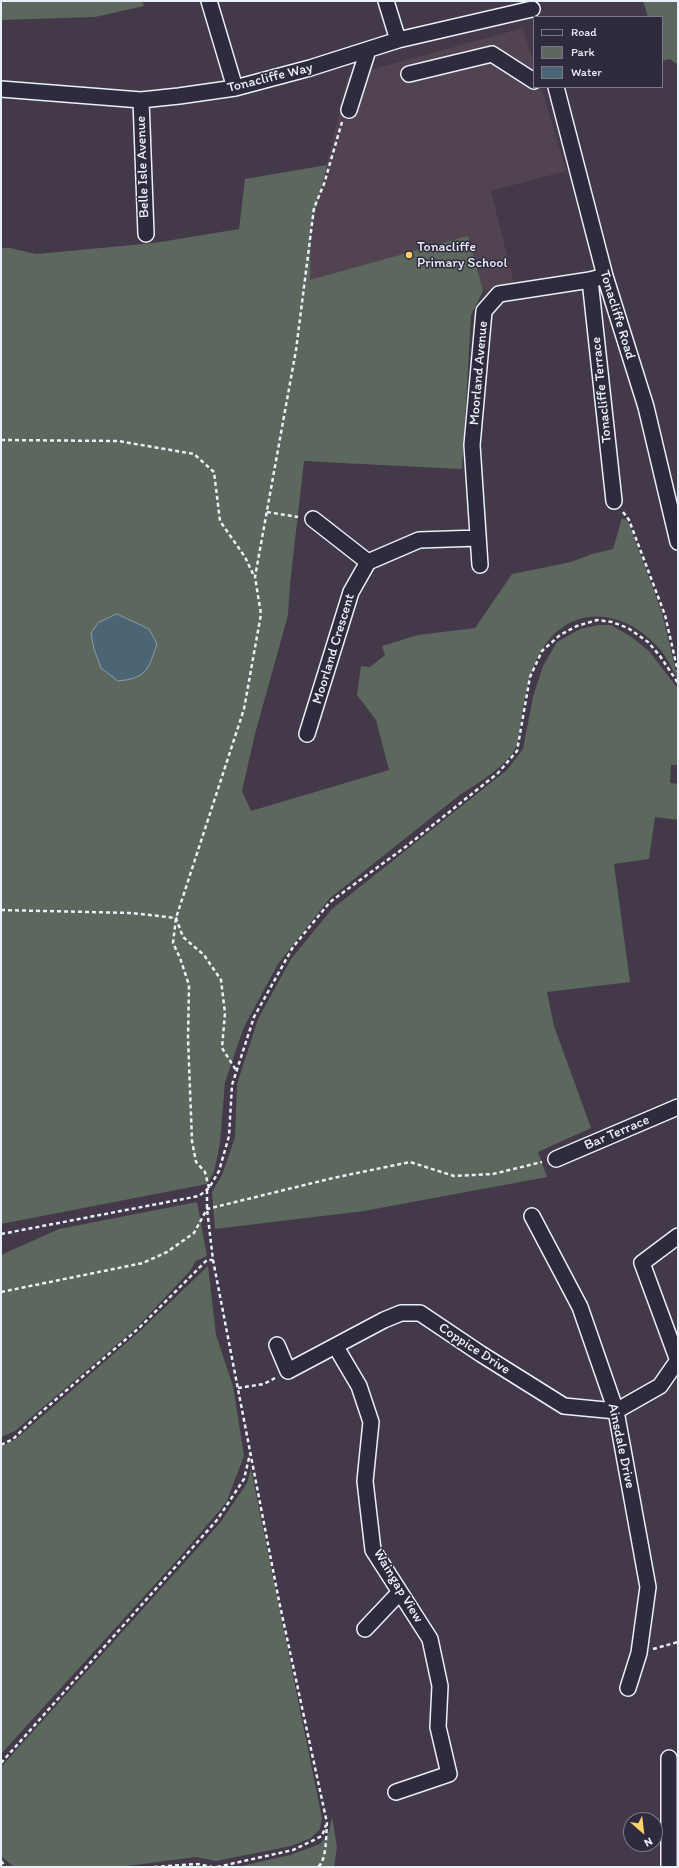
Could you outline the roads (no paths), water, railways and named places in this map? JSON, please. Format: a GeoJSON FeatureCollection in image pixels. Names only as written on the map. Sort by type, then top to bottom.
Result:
{"type":"FeatureCollection","features":[{"type":"Feature","properties":{"kind":"street"},"geometry":{"type":"LineString","coordinates":[[209,1],[235,88]]}},
{"type":"Feature","properties":{"kind":"street"},"geometry":{"type":"LineString","coordinates":[[386,1],[398,40]]}},
{"type":"Feature","properties":{"kind":"street","name":"Tonacliffe Way"},"geometry":{"type":"LineString","coordinates":[[1,90],[141,100],[235,88],[310,68],[398,40],[532,9]]}},
{"type":"Feature","properties":{"kind":"street"},"geometry":{"type":"LineString","coordinates":[[349,110],[368,50]]}},
{"type":"Feature","properties":{"kind":"street"},"geometry":{"type":"LineString","coordinates":[[409,74],[492,54],[533,80]]}},
{"type":"Feature","properties":{"kind":"street","name":"Tonacliffe Road"},"geometry":{"type":"LineString","coordinates":[[556,88],[598,278],[646,407],[678,542]]}},
{"type":"Feature","properties":{"kind":"street","name":"Belle Isle Avenue"},"geometry":{"type":"LineString","coordinates":[[141,100],[146,234]]}},
{"type":"Feature","properties":{"kind":"street","name":"Tonacliffe Terrace"},"geometry":{"type":"LineString","coordinates":[[598,278],[614,501]]}},
{"type":"Feature","properties":{"kind":"street","name":"Moorland Avenue"},"geometry":{"type":"LineString","coordinates":[[480,565],[472,446],[484,311],[499,294],[598,278]]}},
{"type":"Feature","properties":{"kind":"street"},"geometry":{"type":"LineString","coordinates":[[313,519],[368,562],[419,540],[478,538]]}},
{"type":"Feature","properties":{"kind":"street","name":"Moorland Crescent"},"geometry":{"type":"LineString","coordinates":[[307,734],[351,592],[368,562]]}},
{"type":"Feature","properties":{"kind":"street","name":"Bar Terrace"},"geometry":{"type":"LineString","coordinates":[[556,1159],[678,1107]]}},
{"type":"Feature","properties":{"kind":"street","name":"Ainsdale Drive"},"geometry":{"type":"LineString","coordinates":[[532,1216],[580,1307],[616,1411],[648,1587],[639,1653],[628,1688]]}},
{"type":"Feature","properties":{"kind":"street"},"geometry":{"type":"LineString","coordinates":[[616,1411],[660,1386],[678,1360],[642,1263],[678,1236]]}},
{"type":"Feature","properties":{"kind":"street","name":"Coppice Drive"},"geometry":{"type":"LineString","coordinates":[[277,1344],[288,1371],[336,1347],[384,1320],[401,1313],[420,1313],[481,1354],[564,1406],[616,1411]]}},
{"type":"Feature","properties":{"kind":"street","name":"Waingap View"},"geometry":{"type":"LineString","coordinates":[[336,1347],[359,1386],[371,1422],[365,1481],[374,1550],[430,1639],[440,1686],[438,1727],[450,1774],[396,1792]]}},
{"type":"Feature","properties":{"kind":"street"},"geometry":{"type":"LineString","coordinates":[[366,1629],[400,1592]]}},
{"type":"Feature","properties":{"kind":"street"},"geometry":{"type":"LineString","coordinates":[[669,1758],[672,1862]]}},
{"type":"Feature","properties":{"kind":"water"},"geometry":{"type":"Polygon","coordinates":[[[117,614],[149,629],[157,644],[148,666],[141,675],[128,680],[118,681],[101,668],[94,649],[91,633],[98,623],[117,614]]]}},
{"type":"Feature","properties":{"kind":"place","name":"Tonacliffe Primary School"},"geometry":{"type":"Point","coordinates":[409,255]}}]}
